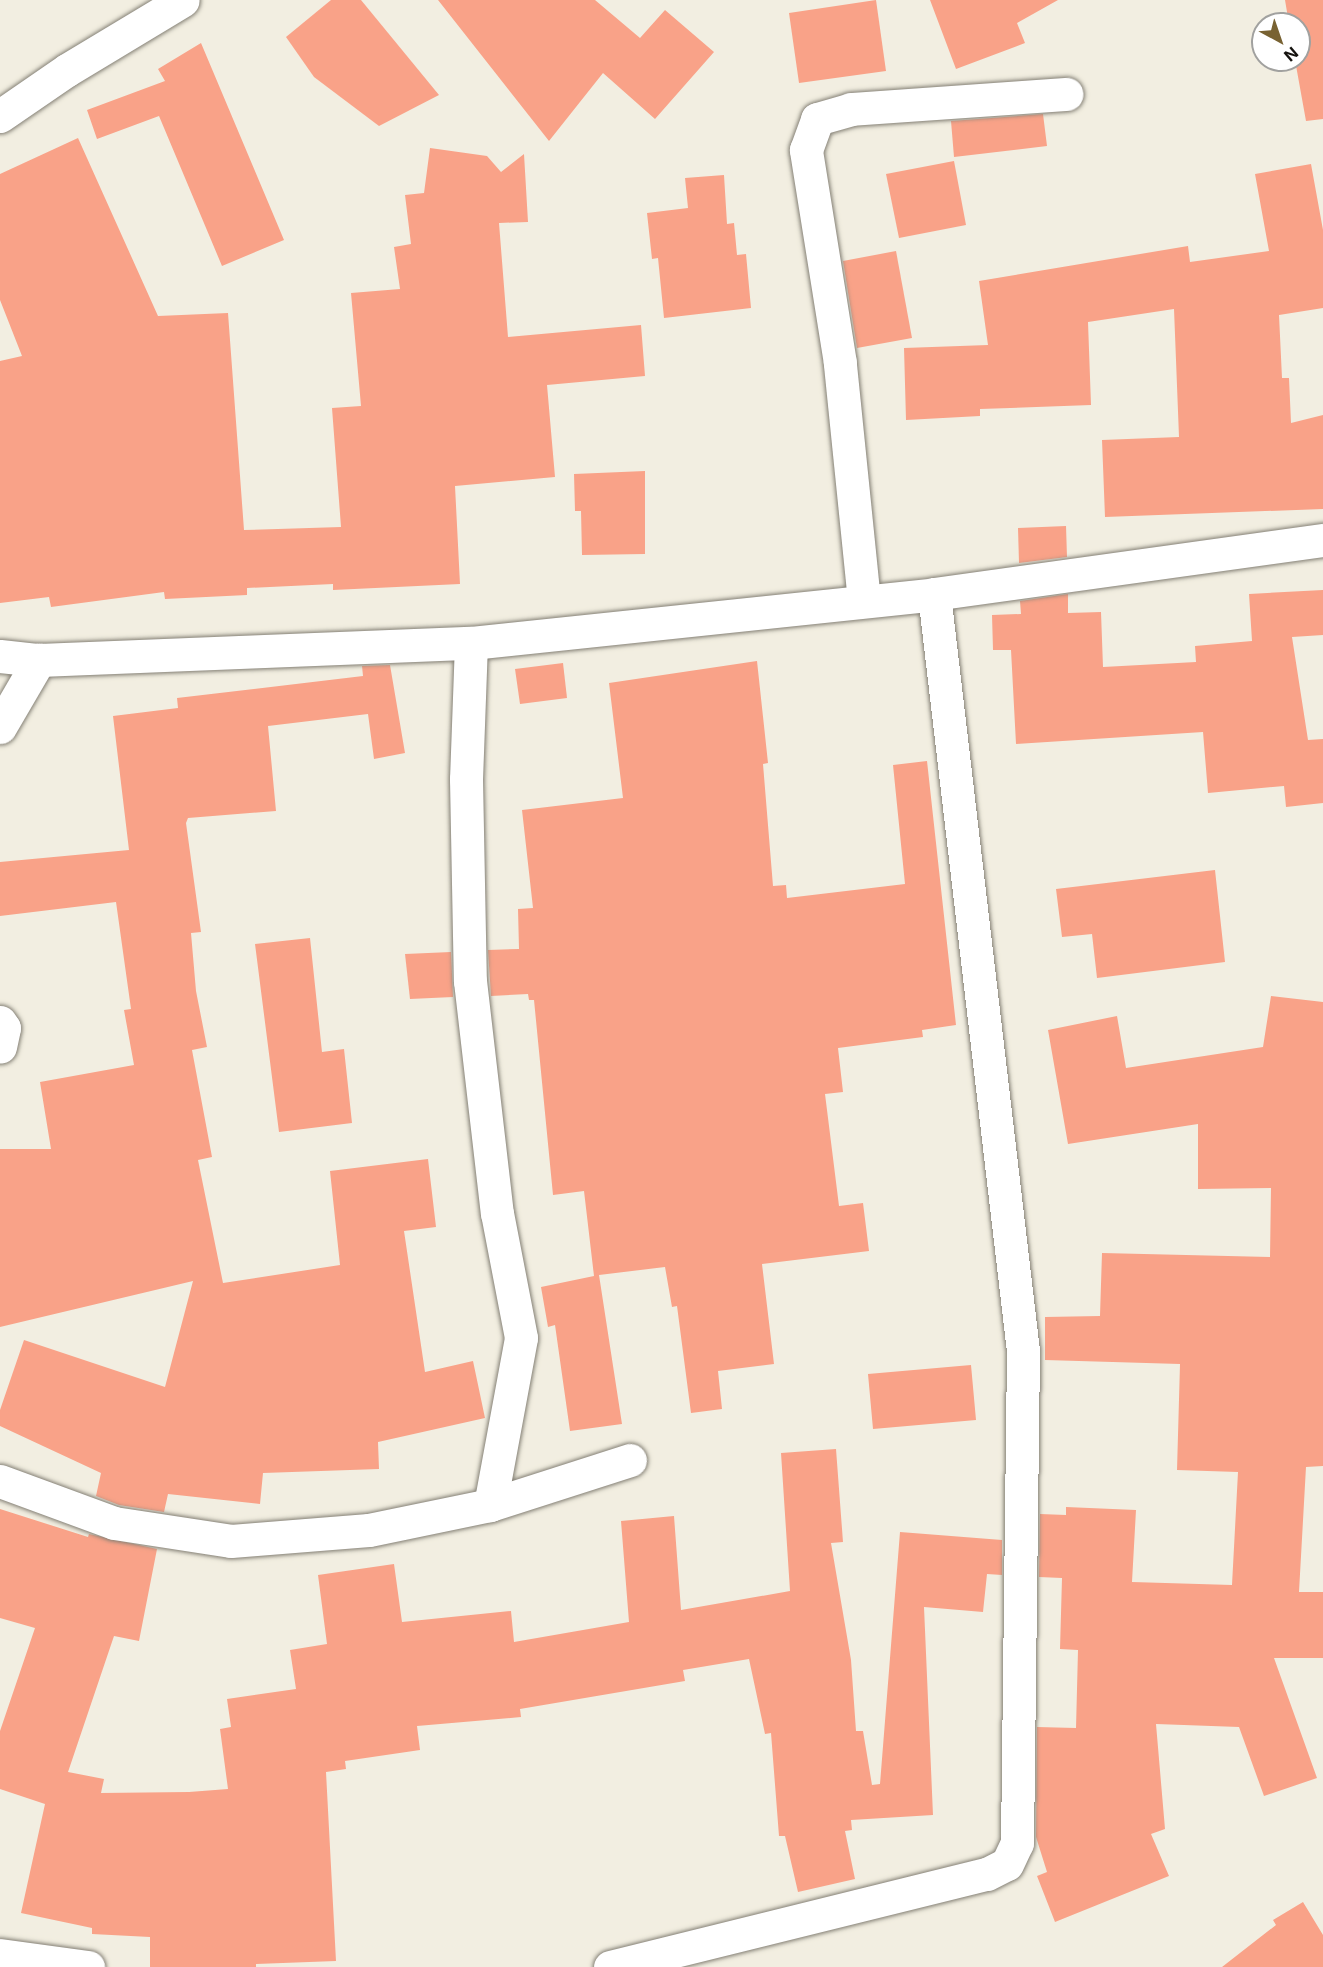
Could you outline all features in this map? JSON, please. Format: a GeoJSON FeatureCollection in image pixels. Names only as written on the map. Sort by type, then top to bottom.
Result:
{"type":"FeatureCollection","features":[{"type":"Feature","properties":{"kind":"street"},"geometry":{"type":"LineString","coordinates":[[0,116],[67,70],[183,0]]}},
{"type":"Feature","properties":{"kind":"street"},"geometry":{"type":"LineString","coordinates":[[864,601],[840,363],[806,150],[817,119],[851,109],[1066,94]]}},
{"type":"Feature","properties":{"kind":"street"},"geometry":{"type":"LineString","coordinates":[[0,656],[39,660],[471,643],[933,594],[1323,540]]}},
{"type":"Feature","properties":{"kind":"street"},"geometry":{"type":"LineString","coordinates":[[610,1967],[987,1874],[1007,1864],[1017,1843],[1023,1351],[933,594]]}},
{"type":"Feature","properties":{"kind":"street"},"geometry":{"type":"LineString","coordinates":[[471,643],[466,779],[470,981],[497,1213],[520,1338],[490,1505]]}},
{"type":"Feature","properties":{"kind":"street"},"geometry":{"type":"LineString","coordinates":[[0,727],[39,660]]}},
{"type":"Feature","properties":{"kind":"street"},"geometry":{"type":"LineString","coordinates":[[0,1022],[4,1028],[0,1047]]}},
{"type":"Feature","properties":{"kind":"street"},"geometry":{"type":"LineString","coordinates":[[0,1480],[114,1523],[231,1541],[369,1530],[490,1505],[630,1460]]}},
{"type":"Feature","properties":{"kind":"street"},"geometry":{"type":"LineString","coordinates":[[0,1954],[88,1967]]}},
{"type":"Feature","properties":{"kind":"building"},"geometry":{"type":"Polygon","coordinates":[[[331,0],[361,0],[439,95],[379,126],[314,77],[286,37],[331,0]]]}},
{"type":"Feature","properties":{"kind":"building"},"geometry":{"type":"Polygon","coordinates":[[[438,0],[595,0],[640,38],[665,10],[714,52],[655,119],[603,73],[549,141],[438,0]]]}},
{"type":"Feature","properties":{"kind":"building"},"geometry":{"type":"Polygon","coordinates":[[[876,0],[886,71],[799,83],[789,13],[876,0]]]}},
{"type":"Feature","properties":{"kind":"building"},"geometry":{"type":"Polygon","coordinates":[[[930,0],[1058,0],[1017,23],[1025,43],[956,69],[930,0]]]}},
{"type":"Feature","properties":{"kind":"building"},"geometry":{"type":"Polygon","coordinates":[[[1285,0],[1323,0],[1323,119],[1306,121],[1297,72],[1311,72],[1311,12],[1287,12],[1285,0]]]}},
{"type":"Feature","properties":{"kind":"building"},"geometry":{"type":"Polygon","coordinates":[[[201,43],[284,240],[222,266],[159,116],[97,139],[87,110],[165,81],[158,69],[201,43]]]}},
{"type":"Feature","properties":{"kind":"building"},"geometry":{"type":"Polygon","coordinates":[[[1043,114],[1047,146],[954,157],[951,121],[1043,114]]]}},
{"type":"Feature","properties":{"kind":"building"},"geometry":{"type":"Polygon","coordinates":[[[78,138],[158,316],[228,313],[244,530],[341,527],[332,408],[361,406],[351,293],[400,289],[394,247],[411,244],[405,195],[424,193],[430,148],[487,156],[501,172],[524,154],[528,222],[499,223],[508,337],[641,325],[645,376],[547,385],[555,477],[455,486],[460,584],[333,590],[333,584],[247,588],[247,595],[165,599],[164,592],[51,607],[49,597],[0,603],[0,361],[22,356],[0,300],[0,174],[78,138]]]}},
{"type":"Feature","properties":{"kind":"building"},"geometry":{"type":"Polygon","coordinates":[[[954,161],[966,225],[899,238],[886,174],[954,161]]]}},
{"type":"Feature","properties":{"kind":"building"},"geometry":{"type":"Polygon","coordinates":[[[1311,164],[1323,230],[1323,308],[1279,315],[1282,378],[1289,378],[1291,423],[1323,415],[1323,509],[1105,517],[1102,440],[1179,437],[1174,309],[1088,322],[1091,405],[980,409],[980,416],[906,420],[904,348],[988,345],[979,281],[1188,246],[1190,262],[1269,251],[1255,174],[1311,164]]]}},
{"type":"Feature","properties":{"kind":"building"},"geometry":{"type":"Polygon","coordinates":[[[724,175],[727,224],[734,223],[737,255],[746,254],[751,308],[664,318],[658,258],[652,259],[647,213],[688,208],[685,178],[724,175]]]}},
{"type":"Feature","properties":{"kind":"building"},"geometry":{"type":"Polygon","coordinates":[[[896,251],[912,338],[857,348],[843,261],[896,251]]]}},
{"type":"Feature","properties":{"kind":"building"},"geometry":{"type":"Polygon","coordinates":[[[645,471],[645,554],[582,555],[581,511],[575,511],[574,474],[645,471]]]}},
{"type":"Feature","properties":{"kind":"building"},"geometry":{"type":"Polygon","coordinates":[[[1066,526],[1067,557],[1019,563],[1018,528],[1066,526]]]}},
{"type":"Feature","properties":{"kind":"building"},"geometry":{"type":"Polygon","coordinates":[[[1323,590],[1323,635],[1292,637],[1308,740],[1323,739],[1323,803],[1286,807],[1284,786],[1208,793],[1203,732],[1016,744],[1011,650],[993,650],[992,615],[1021,614],[1020,601],[1068,594],[1068,613],[1101,612],[1103,667],[1196,662],[1195,646],[1252,641],[1249,594],[1323,590]]]}},
{"type":"Feature","properties":{"kind":"building"},"geometry":{"type":"Polygon","coordinates":[[[757,661],[768,763],[763,764],[773,886],[786,885],[787,898],[905,884],[893,765],[927,761],[956,1025],[922,1030],[923,1037],[838,1048],[843,1092],[825,1094],[839,1206],[863,1203],[869,1251],[762,1264],[774,1364],[718,1371],[722,1409],[691,1413],[677,1306],[672,1307],[665,1267],[599,1275],[622,1424],[570,1431],[555,1325],[548,1327],[541,1287],[594,1276],[584,1191],[553,1195],[534,1000],[529,1000],[528,994],[491,996],[488,950],[519,949],[518,909],[533,908],[522,810],[623,798],[609,683],[757,661]]]}},
{"type":"Feature","properties":{"kind":"building"},"geometry":{"type":"Polygon","coordinates":[[[563,663],[567,698],[520,704],[515,669],[563,663]]]}},
{"type":"Feature","properties":{"kind":"building"},"geometry":{"type":"Polygon","coordinates":[[[390,665],[405,753],[374,759],[368,714],[268,726],[276,811],[188,818],[186,823],[201,932],[191,933],[196,991],[207,1047],[192,1050],[212,1157],[198,1160],[223,1283],[340,1265],[330,1171],[428,1159],[436,1227],[404,1231],[425,1372],[473,1361],[485,1418],[378,1442],[379,1469],[263,1473],[260,1504],[168,1494],[164,1512],[119,1505],[96,1496],[101,1473],[0,1426],[0,1410],[24,1340],[165,1387],[193,1281],[0,1327],[0,1149],[51,1149],[40,1082],[134,1065],[124,1010],[131,1009],[116,902],[0,916],[0,862],[129,850],[113,716],[178,708],[177,698],[363,676],[362,666],[390,665]]]}},
{"type":"Feature","properties":{"kind":"building"},"geometry":{"type":"Polygon","coordinates":[[[1215,870],[1225,962],[1097,978],[1092,934],[1062,937],[1056,889],[1215,870]]]}},
{"type":"Feature","properties":{"kind":"building"},"geometry":{"type":"Polygon","coordinates":[[[310,938],[322,1052],[344,1049],[352,1123],[279,1132],[255,944],[310,938]]]}},
{"type":"Feature","properties":{"kind":"building"},"geometry":{"type":"Polygon","coordinates":[[[451,952],[453,997],[410,999],[405,954],[451,952]]]}},
{"type":"Feature","properties":{"kind":"building"},"geometry":{"type":"Polygon","coordinates":[[[1271,996],[1323,1002],[1323,1466],[1306,1467],[1299,1592],[1323,1592],[1323,1658],[1274,1658],[1317,1778],[1264,1796],[1239,1727],[1156,1724],[1165,1829],[1151,1834],[1169,1876],[1055,1922],[1037,1876],[1047,1872],[1036,1837],[1037,1727],[1076,1728],[1078,1650],[1060,1649],[1062,1578],[1039,1577],[1040,1514],[1066,1515],[1066,1507],[1136,1510],[1132,1582],[1232,1585],[1238,1472],[1177,1470],[1180,1364],[1045,1360],[1045,1317],[1100,1316],[1102,1253],[1270,1257],[1271,1188],[1198,1189],[1198,1124],[1068,1144],[1048,1030],[1117,1016],[1126,1068],[1263,1047],[1271,996]]]}},
{"type":"Feature","properties":{"kind":"building"},"geometry":{"type":"Polygon","coordinates":[[[971,1365],[976,1420],[873,1429],[868,1374],[971,1365]]]}},
{"type":"Feature","properties":{"kind":"building"},"geometry":{"type":"Polygon","coordinates":[[[836,1449],[843,1542],[831,1543],[851,1660],[856,1731],[863,1731],[872,1785],[880,1784],[900,1532],[1002,1540],[1002,1575],[987,1574],[983,1612],[924,1607],[933,1815],[851,1820],[852,1830],[845,1831],[855,1879],[798,1892],[785,1836],[779,1836],[771,1733],[765,1734],[749,1659],[683,1670],[685,1681],[520,1709],[521,1717],[417,1726],[420,1750],[345,1761],[346,1769],[326,1772],[336,1961],[256,1964],[256,1967],[150,1967],[150,1937],[92,1934],[92,1928],[21,1913],[45,1804],[0,1789],[0,1731],[35,1628],[0,1618],[0,1509],[88,1537],[89,1534],[157,1549],[139,1641],[114,1636],[68,1772],[104,1779],[101,1793],[189,1792],[228,1789],[220,1729],[231,1727],[227,1699],[296,1689],[290,1650],[327,1644],[318,1575],[394,1564],[402,1622],[511,1611],[514,1642],[629,1622],[621,1521],[674,1516],[681,1610],[790,1591],[781,1453],[836,1449]]]}},
{"type":"Feature","properties":{"kind":"building"},"geometry":{"type":"Polygon","coordinates":[[[1303,1902],[1323,1935],[1323,1967],[1222,1967],[1276,1925],[1273,1920],[1303,1902]]]}}]}
